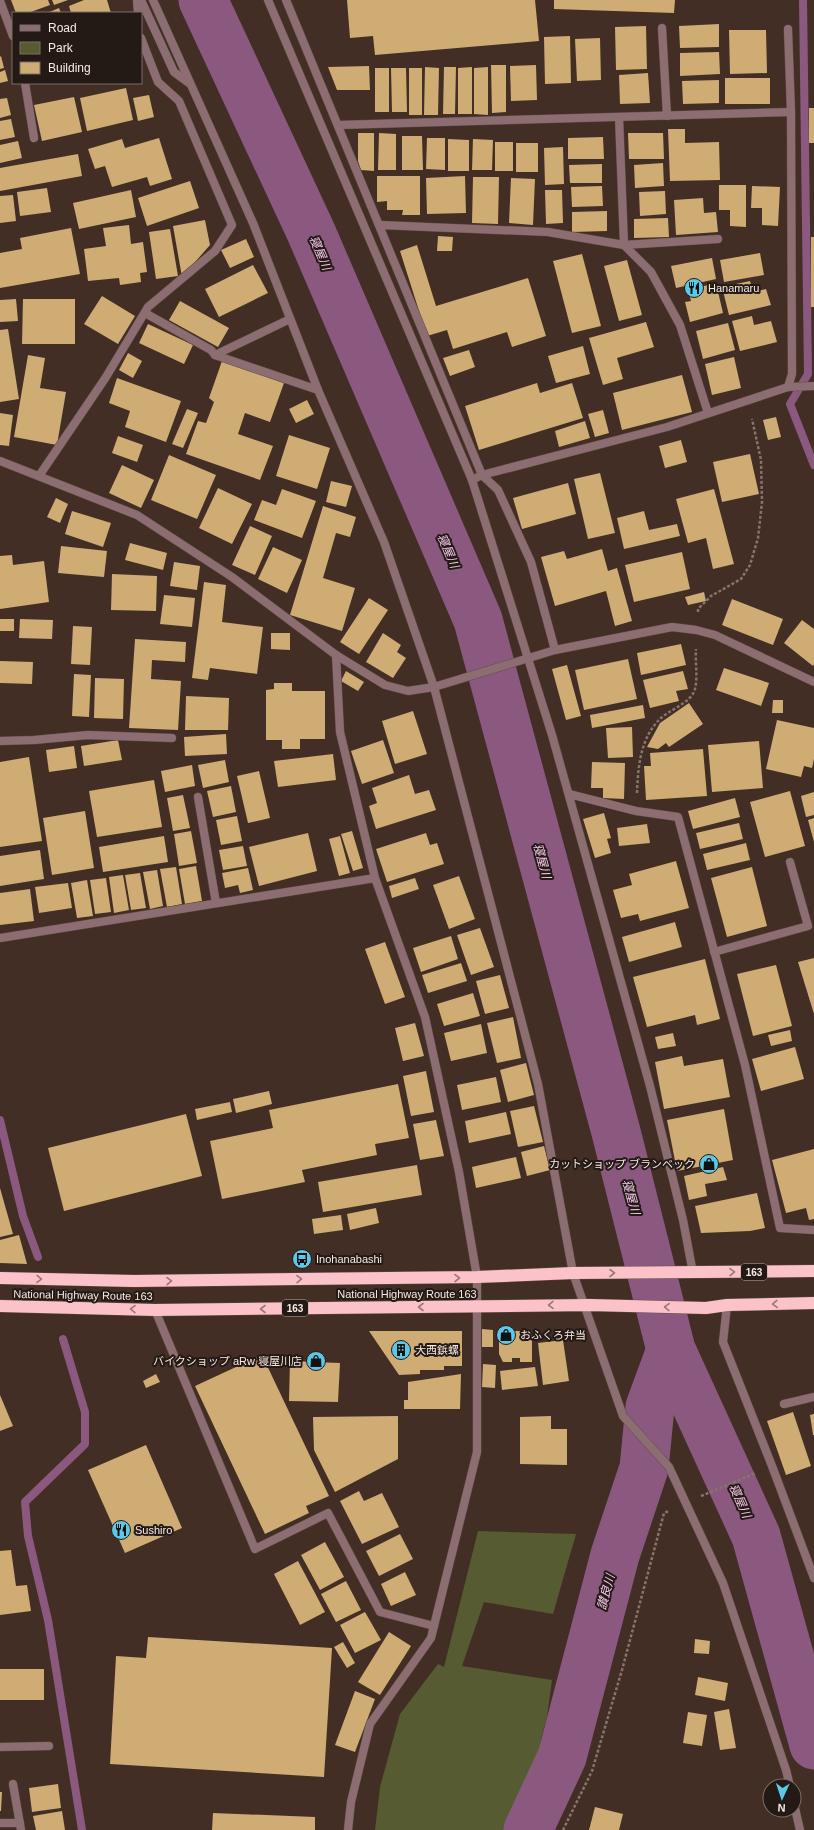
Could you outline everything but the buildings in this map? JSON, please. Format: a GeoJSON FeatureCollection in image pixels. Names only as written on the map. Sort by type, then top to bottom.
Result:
{"type":"FeatureCollection","features":[{"type":"Feature","properties":{"kind":"highway","name":"National Highway Route 163"},"geometry":{"type":"LineString","coordinates":[[0,1278],[142,1281],[478,1277],[573,1273],[814,1271]]}},
{"type":"Feature","properties":{"kind":"highway","name":"National Highway Route 163"},"geometry":{"type":"LineString","coordinates":[[0,1306],[156,1310],[587,1305],[706,1308],[728,1305],[814,1303]]}},
{"type":"Feature","properties":{"kind":"street"},"geometry":{"type":"LineString","coordinates":[[137,0],[138,12]]}},
{"type":"Feature","properties":{"kind":"street"},"geometry":{"type":"LineString","coordinates":[[141,0],[174,72],[190,84]]}},
{"type":"Feature","properties":{"kind":"street"},"geometry":{"type":"LineString","coordinates":[[153,0],[253,223],[318,390],[384,542],[434,687],[538,1084],[573,1273],[587,1305],[623,1416],[669,1467],[723,1583],[788,1778]]}},
{"type":"Feature","properties":{"kind":"street"},"geometry":{"type":"LineString","coordinates":[[268,0],[472,480],[530,658],[569,794],[650,1086],[683,1220],[693,1273]]}},
{"type":"Feature","properties":{"kind":"street"},"geometry":{"type":"LineString","coordinates":[[286,0],[482,475],[498,490],[531,562],[555,650]]}},
{"type":"Feature","properties":{"kind":"street"},"geometry":{"type":"LineString","coordinates":[[0,1],[12,33]]}},
{"type":"Feature","properties":{"kind":"street"},"geometry":{"type":"LineString","coordinates":[[662,28],[667,116]]}},
{"type":"Feature","properties":{"kind":"street"},"geometry":{"type":"LineString","coordinates":[[788,29],[791,112],[792,374],[788,387]]}},
{"type":"Feature","properties":{"kind":"street"},"geometry":{"type":"LineString","coordinates":[[39,476],[106,377],[148,307],[215,251],[232,225],[179,101],[158,82],[142,41]]}},
{"type":"Feature","properties":{"kind":"street"},"geometry":{"type":"LineString","coordinates":[[25,84],[34,138]]}},
{"type":"Feature","properties":{"kind":"street"},"geometry":{"type":"LineString","coordinates":[[338,125],[791,112]]}},
{"type":"Feature","properties":{"kind":"street"},"geometry":{"type":"LineString","coordinates":[[619,117],[624,245],[651,272],[680,325],[708,413]]}},
{"type":"Feature","properties":{"kind":"street"},"geometry":{"type":"LineString","coordinates":[[380,225],[548,232],[624,245],[718,239]]}},
{"type":"Feature","properties":{"kind":"street"},"geometry":{"type":"LineString","coordinates":[[145,313],[211,350],[215,354],[318,390]]}},
{"type":"Feature","properties":{"kind":"street"},"geometry":{"type":"LineString","coordinates":[[215,354],[290,319]]}},
{"type":"Feature","properties":{"kind":"street"},"geometry":{"type":"LineString","coordinates":[[472,480],[482,475],[667,427],[788,387],[814,386]]}},
{"type":"Feature","properties":{"kind":"street"},"geometry":{"type":"LineString","coordinates":[[0,461],[137,515],[232,577],[336,655],[385,685],[408,691],[434,687],[555,650],[672,627],[696,630],[714,635],[814,682]]}},
{"type":"Feature","properties":{"kind":"street"},"geometry":{"type":"LineString","coordinates":[[336,655],[340,732],[375,878],[425,1017],[459,1172],[478,1277],[477,1452],[432,1638],[370,1724],[352,1802],[348,1830]]}},
{"type":"Feature","properties":{"kind":"street"},"geometry":{"type":"LineString","coordinates":[[0,741],[34,740],[88,734],[172,738]]}},
{"type":"Feature","properties":{"kind":"street"},"geometry":{"type":"LineString","coordinates":[[569,794],[636,811],[678,817],[745,1065],[780,1228],[814,1230]]}},
{"type":"Feature","properties":{"kind":"street"},"geometry":{"type":"LineString","coordinates":[[198,797],[216,903]]}},
{"type":"Feature","properties":{"kind":"street"},"geometry":{"type":"LineString","coordinates":[[714,952],[808,926],[790,862]]}},
{"type":"Feature","properties":{"kind":"street"},"geometry":{"type":"LineString","coordinates":[[0,938],[375,878]]}},
{"type":"Feature","properties":{"kind":"street"},"geometry":{"type":"LineString","coordinates":[[728,1305],[723,1342],[814,1578]]}},
{"type":"Feature","properties":{"kind":"street"},"geometry":{"type":"LineString","coordinates":[[156,1310],[255,1549],[328,1513],[380,1612],[434,1626]]}},
{"type":"Feature","properties":{"kind":"street"},"geometry":{"type":"LineString","coordinates":[[784,1404],[814,1397]]}},
{"type":"Feature","properties":{"kind":"street"},"geometry":{"type":"LineString","coordinates":[[0,1747],[49,1746]]}},
{"type":"Feature","properties":{"kind":"street"},"geometry":{"type":"LineString","coordinates":[[0,1823],[20,1826],[13,1784]]}},
{"type":"Feature","properties":{"kind":"street"},"geometry":{"type":"LineString","coordinates":[[797,1818],[800,1830]]}},
{"type":"Feature","properties":{"kind":"path"},"geometry":{"type":"LineString","coordinates":[[636,811],[638,768],[643,745],[658,720],[685,702],[695,690],[696,630],[698,609],[711,596],[741,579],[750,565],[758,538],[762,502],[760,460],[751,412]]}},
{"type":"Feature","properties":{"kind":"path"},"geometry":{"type":"LineString","coordinates":[[563,1830],[592,1771],[622,1670],[664,1513],[772,1466]]}},
{"type":"Feature","properties":{"kind":"green space"},"geometry":{"type":"Polygon","coordinates":[[[478,1531],[576,1534],[553,1614],[484,1602],[462,1666],[552,1680],[547,1717],[541,1739],[539,1762],[509,1830],[375,1830],[380,1787],[400,1714],[438,1664],[444,1667],[478,1531]]]}},
{"type":"Feature","properties":{"kind":"waterway","name":"寝屋川"},"geometry":{"type":"LineString","coordinates":[[203,0],[311,232],[478,620],[616,1132],[671,1350],[756,1536],[814,1745]]}},
{"type":"Feature","properties":{"kind":"waterway"},"geometry":{"type":"LineString","coordinates":[[803,0],[808,374],[790,404],[814,465]]}},
{"type":"Feature","properties":{"kind":"waterway"},"geometry":{"type":"LineString","coordinates":[[0,1120],[23,1216],[38,1257]]}},
{"type":"Feature","properties":{"kind":"waterway"},"geometry":{"type":"LineString","coordinates":[[63,1339],[85,1412],[85,1444],[25,1502],[28,1536],[48,1620],[82,1830]]}},
{"type":"Feature","properties":{"kind":"waterway","name":"讃良川"},"geometry":{"type":"LineString","coordinates":[[528,1830],[562,1757],[615,1555],[644,1468],[650,1407],[671,1350]]}},
{"type":"Feature","properties":{"kind":"place","name":"Hanamaru"},"geometry":{"type":"Point","coordinates":[694,288]}},
{"type":"Feature","properties":{"kind":"place","name":"カットショップ ブランベック"},"geometry":{"type":"Point","coordinates":[709,1164]}},
{"type":"Feature","properties":{"kind":"place","name":"Inohanabashi"},"geometry":{"type":"Point","coordinates":[302,1259]}},
{"type":"Feature","properties":{"kind":"place","name":"おふくろ弁当"},"geometry":{"type":"Point","coordinates":[506,1335]}},
{"type":"Feature","properties":{"kind":"place","name":"大西鋲螺"},"geometry":{"type":"Point","coordinates":[401,1350]}},
{"type":"Feature","properties":{"kind":"place","name":"バイクショップ aRw 寝屋川店"},"geometry":{"type":"Point","coordinates":[316,1361]}},
{"type":"Feature","properties":{"kind":"place","name":"Sushiro"},"geometry":{"type":"Point","coordinates":[121,1530]}}]}
